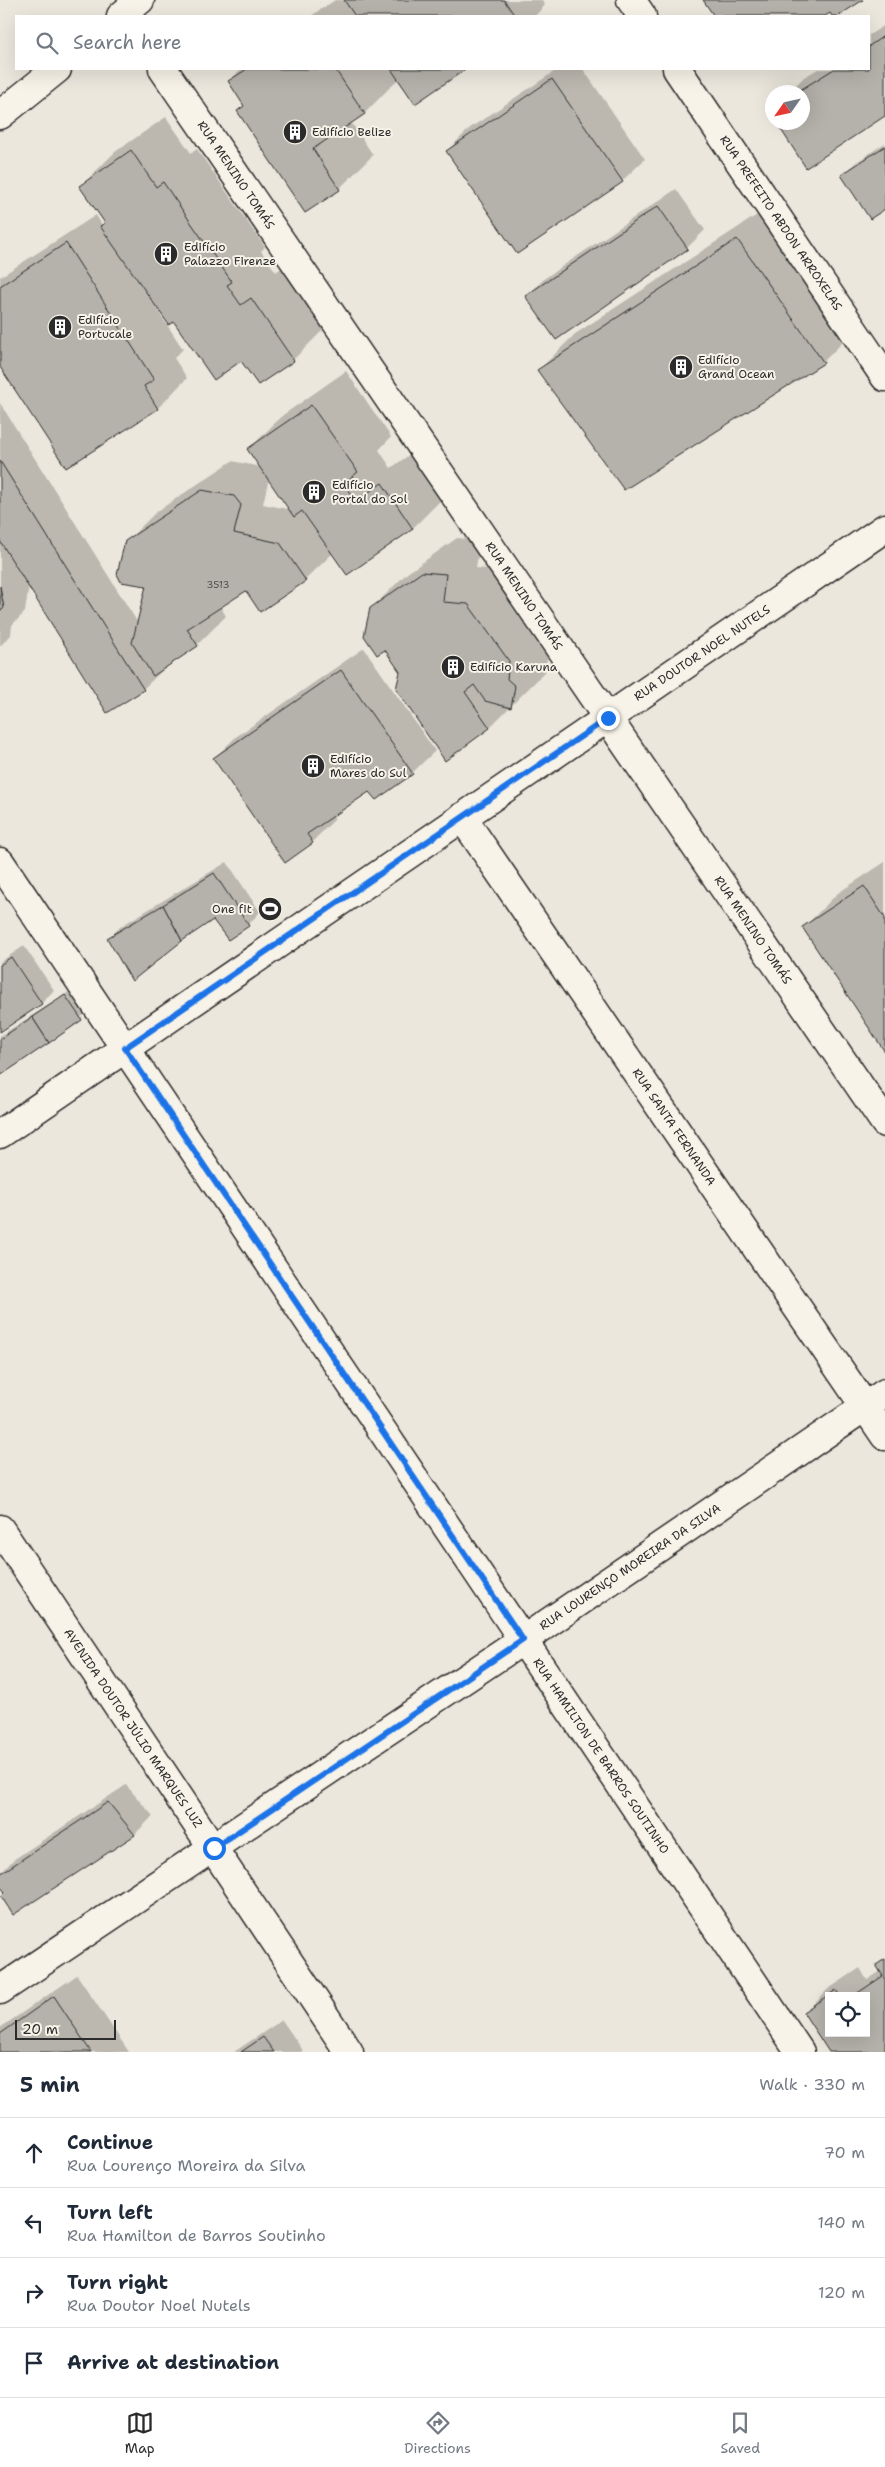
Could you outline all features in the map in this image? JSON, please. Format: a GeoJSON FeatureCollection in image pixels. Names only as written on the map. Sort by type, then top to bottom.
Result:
{"type":"FeatureCollection","features":[{"type":"Feature","properties":{"kind":"street"},"geometry":{"type":"LineString","coordinates":[[631,0],[641,15]]}},
{"type":"Feature","properties":{"kind":"street"},"geometry":{"type":"LineString","coordinates":[[0,115],[56,70]]}},
{"type":"Feature","properties":{"kind":"street","name":"RUA MENINO TOMÁS"},"geometry":{"type":"LineString","coordinates":[[164,70],[885,1123]]}},
{"type":"Feature","properties":{"kind":"street","name":"RUA PREFEITO ABDON ARROXELAS"},"geometry":{"type":"LineString","coordinates":[[679,70],[885,377]]}},
{"type":"Feature","properties":{"kind":"street","name":"RUA DOUTOR NOEL NUTELS"},"geometry":{"type":"LineString","coordinates":[[0,1134],[885,528]]}},
{"type":"Feature","properties":{"kind":"street","name":"RUA SANTA FERNANDA"},"geometry":{"type":"LineString","coordinates":[[462,817],[875,1400],[885,1436]]}},
{"type":"Feature","properties":{"kind":"street","name":"RUA HAMILTON DE BARROS SOUTINHO"},"geometry":{"type":"LineString","coordinates":[[0,862],[800,2052]]}},
{"type":"Feature","properties":{"kind":"street","name":"RUA LOURENÇO MOREIRA DA SILVA"},"geometry":{"type":"LineString","coordinates":[[0,1990],[523,1640],[875,1400]]}},
{"type":"Feature","properties":{"kind":"street","name":"AVENIDA DOUTOR JÚLIO MARQUES LUZ"},"geometry":{"type":"LineString","coordinates":[[0,1529],[349,2052]]}},
{"type":"Feature","properties":{"kind":"building"},"geometry":{"type":"Polygon","coordinates":[[[344,0],[504,0],[514,15],[354,15],[344,0]]]}},
{"type":"Feature","properties":{"kind":"building"},"geometry":{"type":"Polygon","coordinates":[[[703,0],[863,0],[840,15],[831,15],[830,13],[827,15],[713,15],[703,0]]]}},
{"type":"Feature","properties":{"kind":"building"},"geometry":{"type":"Polygon","coordinates":[[[885,35],[885,116],[806,168],[781,130],[810,130],[810,85],[808,85],[832,70],[870,70],[870,45],[885,35]]]}},
{"type":"Feature","properties":{"kind":"building","name":"Edifício Belize"},"geometry":{"type":"Polygon","coordinates":[[[245,70],[336,70],[365,114],[313,149],[340,190],[305,213],[237,111],[244,106],[228,81],[245,70]]]}},
{"type":"Feature","properties":{"kind":"building"},"geometry":{"type":"Polygon","coordinates":[[[392,70],[465,70],[415,104],[392,70]]]}},
{"type":"Feature","properties":{"kind":"building"},"geometry":{"type":"Polygon","coordinates":[[[552,79],[623,182],[517,254],[446,151],[552,79]]]}},
{"type":"Feature","properties":{"kind":"building"},"geometry":{"type":"Polygon","coordinates":[[[885,146],[885,209],[870,219],[841,175],[885,146]]]}},
{"type":"Feature","properties":{"kind":"building","name":"Edifício Palazzo Firenze"},"geometry":{"type":"Polygon","coordinates":[[[131,150],[156,187],[163,182],[232,282],[227,285],[241,305],[251,298],[294,361],[258,385],[241,361],[214,380],[174,322],[169,325],[100,226],[105,223],[79,186],[131,150]]]}},
{"type":"Feature","properties":{"kind":"building"},"geometry":{"type":"Polygon","coordinates":[[[658,206],[688,249],[556,340],[525,296],[658,206]]]}},
{"type":"Feature","properties":{"kind":"building","name":"Edifício Grand Ocean"},"geometry":{"type":"Polygon","coordinates":[[[737,239],[824,363],[624,490],[537,370],[737,239]]]}},
{"type":"Feature","properties":{"kind":"building","name":"Edifício Portucale"},"geometry":{"type":"Polygon","coordinates":[[[66,243],[154,380],[144,386],[158,409],[66,468],[0,367],[0,286],[66,243]]]}},
{"type":"Feature","properties":{"kind":"building","name":"Edifício Portal do Sol"},"geometry":{"type":"Polygon","coordinates":[[[311,405],[358,472],[344,483],[356,501],[382,483],[413,529],[347,575],[302,511],[294,517],[247,449],[311,405]]]}},
{"type":"Feature","properties":{"kind":"building"},"geometry":{"type":"Polygon","coordinates":[[[0,461],[144,690],[107,713],[0,541],[0,461]]]}},
{"type":"Feature","properties":{"kind":"building"},"geometry":{"type":"Polygon","coordinates":[[[202,490],[234,496],[241,505],[234,533],[280,543],[306,581],[260,612],[246,591],[187,629],[198,646],[153,676],[132,643],[146,586],[121,582],[117,574],[125,541],[202,490]]]}},
{"type":"Feature","properties":{"kind":"building","name":"Edifício Karuna"},"geometry":{"type":"Polygon","coordinates":[[[422,572],[446,574],[443,602],[468,604],[509,661],[507,679],[515,686],[511,708],[485,701],[474,685],[465,692],[490,728],[445,761],[396,689],[400,672],[385,650],[377,655],[364,636],[370,608],[422,572]]]}},
{"type":"Feature","properties":{"kind":"building"},"geometry":{"type":"Polygon","coordinates":[[[0,586],[4,608],[0,612],[0,586]]]}},
{"type":"Feature","properties":{"kind":"building","name":"Edifício Mares do Sul"},"geometry":{"type":"Polygon","coordinates":[[[341,670],[413,774],[376,800],[369,792],[307,834],[313,843],[285,863],[213,758],[341,670]]]}},
{"type":"Feature","properties":{"kind":"building"},"geometry":{"type":"Polygon","coordinates":[[[214,873],[249,926],[228,940],[213,920],[182,941],[163,905],[214,873]]]}},
{"type":"Feature","properties":{"kind":"building"},"geometry":{"type":"Polygon","coordinates":[[[864,886],[885,918],[885,1052],[802,927],[864,886]]]}},
{"type":"Feature","properties":{"kind":"building"},"geometry":{"type":"Polygon","coordinates":[[[163,905],[182,941],[132,981],[107,938],[163,905]]]}},
{"type":"Feature","properties":{"kind":"building"},"geometry":{"type":"Polygon","coordinates":[[[11,957],[42,1004],[0,1032],[0,965],[11,957]]]}},
{"type":"Feature","properties":{"kind":"building"},"geometry":{"type":"Polygon","coordinates":[[[65,995],[82,1020],[49,1043],[32,1017],[65,995]]]}},
{"type":"Feature","properties":{"kind":"building"},"geometry":{"type":"Polygon","coordinates":[[[32,1017],[49,1043],[0,1076],[0,1039],[32,1017]]]}},
{"type":"Feature","properties":{"kind":"building"},"geometry":{"type":"Polygon","coordinates":[[[108,1802],[135,1835],[13,1915],[1,1896],[5,1892],[0,1886],[0,1874],[108,1802]]]}},
{"type":"Feature","properties":{"kind":"building"},"geometry":{"type":"Polygon","coordinates":[[[885,1959],[885,2052],[829,2052],[803,2012],[825,1997],[825,2037],[870,2037],[870,1992],[859,1992],[883,1976],[876,1965],[885,1959]]]}},
{"type":"Feature","properties":{"kind":"building"},"geometry":{"type":"Polygon","coordinates":[[[54,1996],[91,2052],[0,2052],[0,2034],[54,1996]]]}},
{"type":"Feature","properties":{"kind":"building"},"geometry":{"type":"Polygon","coordinates":[[[263,2037],[274,2052],[241,2052],[263,2037]]]}},
{"type":"Feature","properties":{"kind":"place","name":"Edifício Belize"},"geometry":{"type":"Point","coordinates":[295,132]}},
{"type":"Feature","properties":{"kind":"place","name":"Edifício Palazzo Firenze"},"geometry":{"type":"Point","coordinates":[166,254]}},
{"type":"Feature","properties":{"kind":"place","name":"Edifício Portucale"},"geometry":{"type":"Point","coordinates":[60,327]}},
{"type":"Feature","properties":{"kind":"place","name":"Edifício Grand Ocean"},"geometry":{"type":"Point","coordinates":[681,367]}},
{"type":"Feature","properties":{"kind":"place","name":"Edifício Portal do Sol"},"geometry":{"type":"Point","coordinates":[314,492]}},
{"type":"Feature","properties":{"kind":"place","name":"Edifício Karuna"},"geometry":{"type":"Point","coordinates":[453,667]}},
{"type":"Feature","properties":{"kind":"place","name":"Edifício Mares do Sul"},"geometry":{"type":"Point","coordinates":[313,766]}},
{"type":"Feature","properties":{"kind":"place","name":"One fit"},"geometry":{"type":"Point","coordinates":[270,909]}},
{"type":"Feature","properties":{"kind":"route"},"geometry":{"type":"LineString","coordinates":[[214,1848],[523,1640],[125,1048],[608,718]]}}]}
